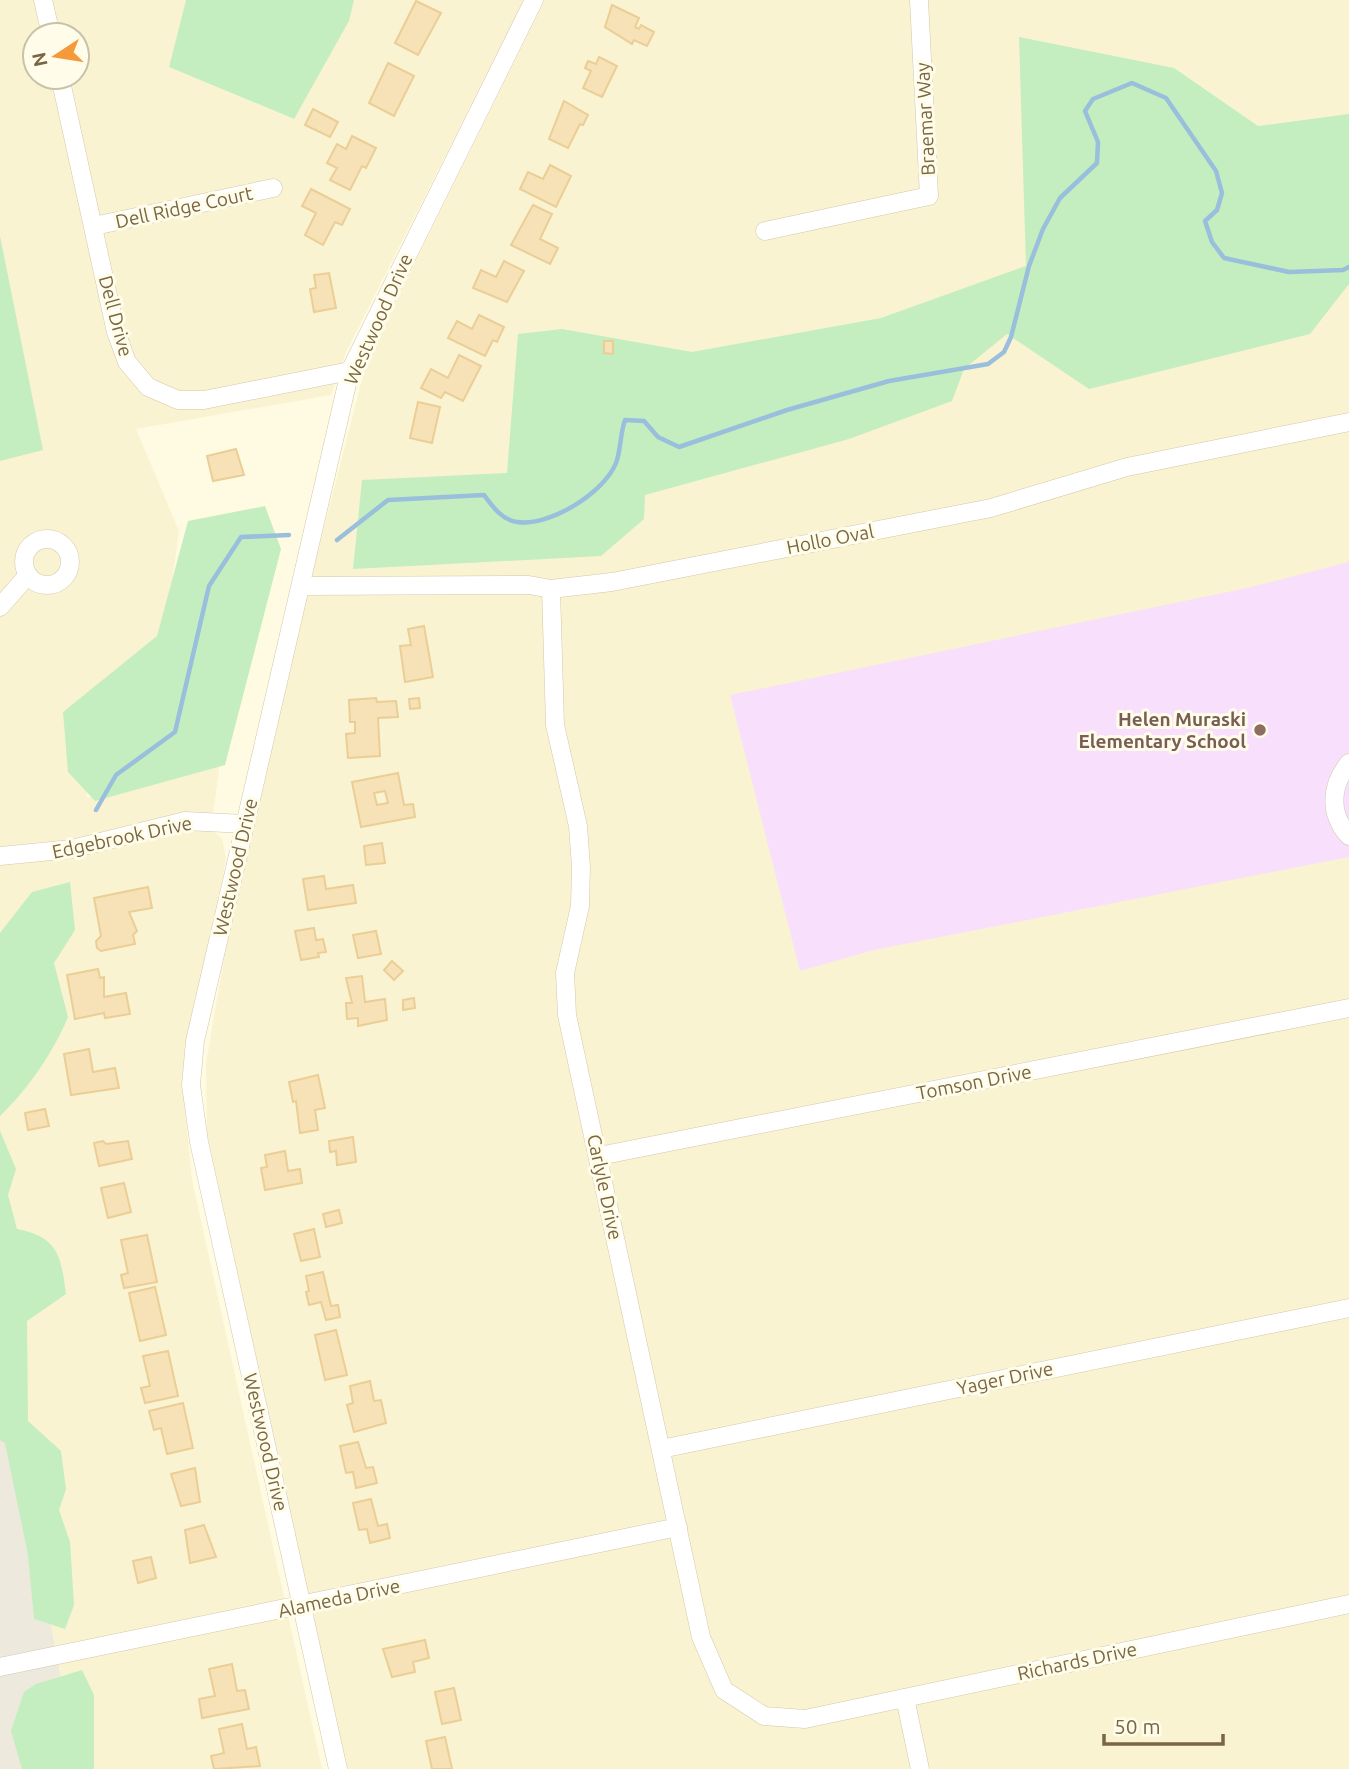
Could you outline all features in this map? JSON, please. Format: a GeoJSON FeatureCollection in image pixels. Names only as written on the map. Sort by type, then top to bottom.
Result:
{"type":"FeatureCollection","features":[{"type":"Feature","properties":{"kind":"street"},"geometry":{"type":"LineString","coordinates":[[43,0],[48,21]]}},
{"type":"Feature","properties":{"kind":"street","name":"Westwood Drive"},"geometry":{"type":"LineString","coordinates":[[338,1769],[199,1142],[191,1085],[195,1041],[350,371],[534,0]]}},
{"type":"Feature","properties":{"kind":"street","name":"Braemar Way"},"geometry":{"type":"LineString","coordinates":[[765,231],[929,196],[919,0]]}},
{"type":"Feature","properties":{"kind":"street","name":"Dell Drive"},"geometry":{"type":"LineString","coordinates":[[64,91],[116,332],[127,362],[148,387],[178,400],[204,400],[350,371]]}},
{"type":"Feature","properties":{"kind":"street","name":"Dell Ridge Court"},"geometry":{"type":"LineString","coordinates":[[94,226],[273,188]]}},
{"type":"Feature","properties":{"kind":"street","name":"Hollo Oval"},"geometry":{"type":"LineString","coordinates":[[302,586],[529,585],[551,589],[612,582],[991,508],[1128,467],[1349,422]]}},
{"type":"Feature","properties":{"kind":"street"},"geometry":{"type":"LineString","coordinates":[[0,607],[29,575]]}},
{"type":"Feature","properties":{"kind":"street","name":"Carlyle Drive"},"geometry":{"type":"LineString","coordinates":[[551,589],[555,725],[578,826],[580,867],[580,906],[565,973],[567,1015],[701,1637],[724,1690],[764,1716],[805,1719]]}},
{"type":"Feature","properties":{"kind":"street"},"geometry":{"type":"LineString","coordinates":[[1349,763],[1333,794],[1336,820],[1349,836]]}},
{"type":"Feature","properties":{"kind":"street","name":"Edgebrook Drive"},"geometry":{"type":"LineString","coordinates":[[0,856],[72,849],[185,821],[245,824]]}},
{"type":"Feature","properties":{"kind":"street","name":"Tomson Drive"},"geometry":{"type":"LineString","coordinates":[[599,1156],[1349,1007]]}},
{"type":"Feature","properties":{"kind":"street","name":"Yager Drive"},"geometry":{"type":"LineString","coordinates":[[662,1449],[1349,1308]]}},
{"type":"Feature","properties":{"kind":"street","name":"Alameda Drive"},"geometry":{"type":"LineString","coordinates":[[0,1667],[678,1527]]}},
{"type":"Feature","properties":{"kind":"street","name":"Richards Drive"},"geometry":{"type":"LineString","coordinates":[[805,1719],[1349,1604]]}},
{"type":"Feature","properties":{"kind":"street"},"geometry":{"type":"LineString","coordinates":[[905,1698],[920,1769]]}},
{"type":"Feature","properties":{"kind":"shaded area"},"geometry":{"type":"Polygon","coordinates":[[[0,0],[186,0],[169,67],[293,119],[349,21],[354,0],[524,0],[346,352],[331,395],[136,429],[179,531],[164,641],[84,714],[87,798],[221,756],[211,829],[222,838],[226,859],[183,1090],[192,1180],[322,1769],[78,1769],[0,1354],[0,0]]]}},
{"type":"Feature","properties":{"kind":"shaded area"},"geometry":{"type":"Polygon","coordinates":[[[545,0],[1349,0],[1349,1769],[346,1769],[207,1133],[206,1064],[226,947],[297,633],[367,360],[545,0]]]}},
{"type":"Feature","properties":{"kind":"shaded area"},"geometry":{"type":"Polygon","coordinates":[[[1349,562],[1349,857],[874,950],[800,971],[730,695],[1247,588],[1349,562]]]}},
{"type":"Feature","properties":{"kind":"shaded area"},"geometry":{"type":"Polygon","coordinates":[[[0,1354],[78,1769],[0,1769],[0,1354]]]}},
{"type":"Feature","properties":{"kind":"green space"},"geometry":{"type":"Polygon","coordinates":[[[186,0],[354,0],[349,21],[294,119],[169,67],[186,0]]]}},
{"type":"Feature","properties":{"kind":"green space"},"geometry":{"type":"Polygon","coordinates":[[[1019,37],[1174,68],[1258,126],[1349,114],[1349,284],[1310,334],[1089,389],[1007,334],[964,369],[952,401],[849,439],[645,495],[644,519],[601,556],[353,569],[362,480],[507,473],[518,334],[562,329],[692,352],[881,318],[1026,266],[1019,37]]]}},
{"type":"Feature","properties":{"kind":"green space"},"geometry":{"type":"Polygon","coordinates":[[[0,236],[43,450],[0,461],[0,236]]]}},
{"type":"Feature","properties":{"kind":"green space"},"geometry":{"type":"Polygon","coordinates":[[[265,506],[281,549],[225,765],[95,801],[68,772],[63,712],[157,636],[188,521],[265,506]]]}},
{"type":"Feature","properties":{"kind":"green space"},"geometry":{"type":"Polygon","coordinates":[[[70,882],[75,930],[54,963],[68,1017],[39,1070],[0,1116],[0,933],[32,892],[70,882]]]}},
{"type":"Feature","properties":{"kind":"green space"},"geometry":{"type":"Polygon","coordinates":[[[0,1131],[16,1169],[8,1195],[17,1229],[42,1237],[50,1243],[59,1259],[66,1294],[27,1321],[28,1421],[61,1451],[66,1489],[59,1510],[70,1542],[74,1605],[65,1629],[34,1619],[28,1555],[5,1443],[0,1440],[0,1131]]]}},
{"type":"Feature","properties":{"kind":"green space"},"geometry":{"type":"Polygon","coordinates":[[[82,1670],[94,1695],[94,1769],[22,1769],[11,1731],[24,1692],[36,1684],[82,1670]]]}},
{"type":"Feature","properties":{"kind":"building"},"geometry":{"type":"Polygon","coordinates":[[[416,1],[441,13],[418,55],[395,43],[416,1]]]}},
{"type":"Feature","properties":{"kind":"building"},"geometry":{"type":"Polygon","coordinates":[[[612,5],[639,18],[635,27],[639,29],[641,25],[654,32],[647,46],[634,40],[632,44],[605,27],[612,5]]]}},
{"type":"Feature","properties":{"kind":"building"},"geometry":{"type":"Polygon","coordinates":[[[599,57],[617,66],[602,97],[583,88],[591,71],[585,68],[588,61],[596,64],[599,57]]]}},
{"type":"Feature","properties":{"kind":"building"},"geometry":{"type":"Polygon","coordinates":[[[388,63],[414,76],[394,116],[369,103],[388,63]]]}},
{"type":"Feature","properties":{"kind":"building"},"geometry":{"type":"Polygon","coordinates":[[[564,101],[588,115],[583,125],[580,124],[568,148],[549,139],[564,101]]]}},
{"type":"Feature","properties":{"kind":"building"},"geometry":{"type":"Polygon","coordinates":[[[313,109],[338,122],[330,137],[305,125],[313,109]]]}},
{"type":"Feature","properties":{"kind":"building"},"geometry":{"type":"Polygon","coordinates":[[[352,136],[376,148],[366,168],[362,166],[350,190],[330,180],[337,168],[327,163],[337,144],[346,149],[352,136]]]}},
{"type":"Feature","properties":{"kind":"building"},"geometry":{"type":"Polygon","coordinates":[[[550,165],[571,176],[556,207],[520,189],[528,172],[543,179],[550,165]]]}},
{"type":"Feature","properties":{"kind":"building"},"geometry":{"type":"Polygon","coordinates":[[[311,189],[350,209],[342,225],[335,222],[323,245],[305,235],[316,213],[302,206],[311,189]]]}},
{"type":"Feature","properties":{"kind":"building"},"geometry":{"type":"Polygon","coordinates":[[[533,205],[552,214],[540,239],[558,248],[550,264],[511,245],[533,205]]]}},
{"type":"Feature","properties":{"kind":"building"},"geometry":{"type":"Polygon","coordinates":[[[504,261],[524,271],[507,302],[473,288],[481,270],[496,277],[504,261]]]}},
{"type":"Feature","properties":{"kind":"building"},"geometry":{"type":"Polygon","coordinates":[[[329,273],[336,308],[314,312],[310,289],[316,288],[314,275],[329,273]]]}},
{"type":"Feature","properties":{"kind":"building"},"geometry":{"type":"Polygon","coordinates":[[[479,315],[504,327],[497,342],[493,340],[485,356],[448,338],[457,321],[472,329],[479,315]]]}},
{"type":"Feature","properties":{"kind":"building"},"geometry":{"type":"Polygon","coordinates":[[[604,341],[613,341],[613,354],[604,353],[604,341]]]}},
{"type":"Feature","properties":{"kind":"building"},"geometry":{"type":"Polygon","coordinates":[[[459,355],[481,366],[463,401],[445,392],[441,398],[421,388],[431,369],[448,378],[459,355]]]}},
{"type":"Feature","properties":{"kind":"building"},"geometry":{"type":"Polygon","coordinates":[[[418,402],[440,407],[432,443],[410,438],[418,402]]]}},
{"type":"Feature","properties":{"kind":"building"},"geometry":{"type":"Polygon","coordinates":[[[236,449],[244,475],[213,481],[207,456],[236,449]]]}},
{"type":"Feature","properties":{"kind":"building"},"geometry":{"type":"Polygon","coordinates":[[[424,626],[433,677],[405,682],[400,646],[411,645],[408,629],[424,626]]]}},
{"type":"Feature","properties":{"kind":"building"},"geometry":{"type":"Polygon","coordinates":[[[376,698],[377,702],[396,701],[398,717],[378,718],[380,756],[348,758],[346,734],[355,733],[355,722],[350,722],[349,700],[376,698]]]}},
{"type":"Feature","properties":{"kind":"building"},"geometry":{"type":"Polygon","coordinates":[[[419,698],[420,708],[410,709],[409,699],[419,698]]]}},
{"type":"Feature","properties":{"kind":"building"},"geometry":{"type":"Polygon","coordinates":[[[398,773],[404,805],[413,804],[415,817],[361,827],[352,782],[398,773]],[[385,791],[374,793],[377,805],[388,803],[385,791]]]}},
{"type":"Feature","properties":{"kind":"building"},"geometry":{"type":"Polygon","coordinates":[[[382,843],[385,863],[366,865],[364,846],[382,843]]]}},
{"type":"Feature","properties":{"kind":"building"},"geometry":{"type":"Polygon","coordinates":[[[324,876],[326,889],[353,885],[356,903],[308,910],[303,879],[324,876]]]}},
{"type":"Feature","properties":{"kind":"building"},"geometry":{"type":"Polygon","coordinates":[[[148,887],[152,908],[129,912],[137,931],[133,935],[135,944],[101,951],[97,948],[96,941],[101,936],[94,898],[148,887]]]}},
{"type":"Feature","properties":{"kind":"building"},"geometry":{"type":"Polygon","coordinates":[[[314,928],[316,940],[323,939],[326,952],[318,953],[319,957],[301,960],[295,931],[314,928]]]}},
{"type":"Feature","properties":{"kind":"building"},"geometry":{"type":"Polygon","coordinates":[[[376,931],[381,954],[358,958],[353,935],[376,931]]]}},
{"type":"Feature","properties":{"kind":"building"},"geometry":{"type":"Polygon","coordinates":[[[392,961],[403,971],[394,980],[384,970],[392,961]]]}},
{"type":"Feature","properties":{"kind":"building"},"geometry":{"type":"Polygon","coordinates":[[[98,969],[100,978],[104,977],[104,997],[126,993],[130,1014],[105,1018],[104,1013],[75,1019],[67,975],[98,969]]]}},
{"type":"Feature","properties":{"kind":"building"},"geometry":{"type":"Polygon","coordinates":[[[362,976],[365,1002],[385,999],[387,1020],[358,1026],[358,1018],[347,1019],[346,1003],[352,1003],[346,978],[362,976]]]}},
{"type":"Feature","properties":{"kind":"building"},"geometry":{"type":"Polygon","coordinates":[[[414,998],[415,1008],[403,1010],[403,1000],[414,998]]]}},
{"type":"Feature","properties":{"kind":"building"},"geometry":{"type":"Polygon","coordinates":[[[89,1049],[93,1072],[115,1068],[119,1088],[71,1095],[64,1054],[89,1049]]]}},
{"type":"Feature","properties":{"kind":"building"},"geometry":{"type":"Polygon","coordinates":[[[318,1075],[325,1108],[315,1110],[318,1130],[300,1133],[296,1101],[293,1102],[289,1082],[318,1075]]]}},
{"type":"Feature","properties":{"kind":"building"},"geometry":{"type":"Polygon","coordinates":[[[45,1109],[49,1126],[28,1130],[25,1113],[45,1109]]]}},
{"type":"Feature","properties":{"kind":"building"},"geometry":{"type":"Polygon","coordinates":[[[353,1137],[356,1162],[337,1165],[336,1151],[330,1152],[329,1141],[353,1137]]]}},
{"type":"Feature","properties":{"kind":"building"},"geometry":{"type":"Polygon","coordinates":[[[103,1141],[106,1144],[128,1141],[132,1159],[99,1166],[94,1143],[103,1141]]]}},
{"type":"Feature","properties":{"kind":"building"},"geometry":{"type":"Polygon","coordinates":[[[285,1151],[288,1171],[300,1169],[302,1183],[265,1190],[261,1168],[267,1167],[265,1155],[285,1151]]]}},
{"type":"Feature","properties":{"kind":"building"},"geometry":{"type":"Polygon","coordinates":[[[124,1183],[131,1212],[108,1218],[101,1188],[124,1183]]]}},
{"type":"Feature","properties":{"kind":"building"},"geometry":{"type":"Polygon","coordinates":[[[339,1210],[342,1223],[326,1227],[323,1214],[339,1210]]]}},
{"type":"Feature","properties":{"kind":"building"},"geometry":{"type":"Polygon","coordinates":[[[314,1229],[320,1257],[301,1261],[294,1234],[314,1229]]]}},
{"type":"Feature","properties":{"kind":"building"},"geometry":{"type":"Polygon","coordinates":[[[147,1235],[157,1282],[124,1288],[121,1275],[128,1273],[121,1240],[147,1235]]]}},
{"type":"Feature","properties":{"kind":"building"},"geometry":{"type":"Polygon","coordinates":[[[323,1272],[331,1306],[338,1305],[340,1317],[326,1320],[321,1302],[309,1305],[306,1276],[323,1272]]]}},
{"type":"Feature","properties":{"kind":"building"},"geometry":{"type":"Polygon","coordinates":[[[155,1287],[166,1335],[140,1341],[129,1293],[155,1287]]]}},
{"type":"Feature","properties":{"kind":"building"},"geometry":{"type":"Polygon","coordinates":[[[336,1330],[347,1375],[325,1380],[315,1335],[336,1330]]]}},
{"type":"Feature","properties":{"kind":"building"},"geometry":{"type":"Polygon","coordinates":[[[168,1351],[178,1396],[145,1403],[141,1388],[150,1386],[143,1356],[168,1351]]]}},
{"type":"Feature","properties":{"kind":"building"},"geometry":{"type":"Polygon","coordinates":[[[370,1381],[374,1401],[381,1400],[386,1423],[354,1432],[347,1405],[353,1403],[350,1386],[370,1381]]]}},
{"type":"Feature","properties":{"kind":"building"},"geometry":{"type":"Polygon","coordinates":[[[183,1403],[193,1448],[167,1454],[161,1428],[154,1430],[149,1411],[183,1403]]]}},
{"type":"Feature","properties":{"kind":"building"},"geometry":{"type":"Polygon","coordinates":[[[358,1442],[366,1468],[373,1467],[377,1483],[356,1488],[353,1472],[346,1473],[340,1446],[358,1442]]]}},
{"type":"Feature","properties":{"kind":"building"},"geometry":{"type":"Polygon","coordinates":[[[195,1468],[200,1502],[181,1506],[171,1474],[195,1468]]]}},
{"type":"Feature","properties":{"kind":"building"},"geometry":{"type":"Polygon","coordinates":[[[371,1499],[378,1526],[387,1524],[390,1538],[370,1543],[367,1529],[359,1530],[353,1503],[371,1499]]]}},
{"type":"Feature","properties":{"kind":"building"},"geometry":{"type":"Polygon","coordinates":[[[204,1525],[216,1557],[190,1563],[185,1530],[204,1525]]]}},
{"type":"Feature","properties":{"kind":"building"},"geometry":{"type":"Polygon","coordinates":[[[151,1557],[156,1578],[138,1583],[133,1561],[151,1557]]]}},
{"type":"Feature","properties":{"kind":"building"},"geometry":{"type":"Polygon","coordinates":[[[425,1640],[429,1658],[413,1662],[415,1672],[392,1677],[383,1649],[425,1640]]]}},
{"type":"Feature","properties":{"kind":"building"},"geometry":{"type":"Polygon","coordinates":[[[232,1664],[237,1691],[245,1690],[249,1709],[202,1718],[199,1699],[215,1696],[209,1669],[232,1664]]]}},
{"type":"Feature","properties":{"kind":"building"},"geometry":{"type":"Polygon","coordinates":[[[454,1688],[461,1720],[442,1724],[435,1692],[454,1688]]]}},
{"type":"Feature","properties":{"kind":"building"},"geometry":{"type":"Polygon","coordinates":[[[242,1724],[247,1749],[256,1747],[260,1766],[214,1769],[211,1756],[224,1753],[219,1729],[242,1724]]]}},
{"type":"Feature","properties":{"kind":"building"},"geometry":{"type":"Polygon","coordinates":[[[445,1737],[452,1769],[432,1769],[426,1741],[445,1737]]]}},
{"type":"Feature","properties":{"kind":"waterway"},"geometry":{"type":"LineString","coordinates":[[337,540],[388,500],[484,495],[498,512],[512,521],[530,522],[559,513],[588,496],[610,474],[618,458],[625,420],[644,421],[658,437],[679,447],[787,410],[889,381],[988,364],[1004,352],[1011,337],[1029,266],[1043,229],[1060,198],[1097,163],[1098,142],[1085,111],[1093,99],[1132,83],[1166,98],[1216,171],[1222,193],[1217,210],[1205,221],[1212,242],[1224,258],[1289,272],[1343,270],[1349,267]]}},
{"type":"Feature","properties":{"kind":"waterway"},"geometry":{"type":"LineString","coordinates":[[96,810],[116,775],[175,732],[209,586],[241,537],[289,535]]}},
{"type":"Feature","properties":{"kind":"place","name":"Helen Muraski Elementary School"},"geometry":{"type":"Point","coordinates":[1260,730]}}]}
